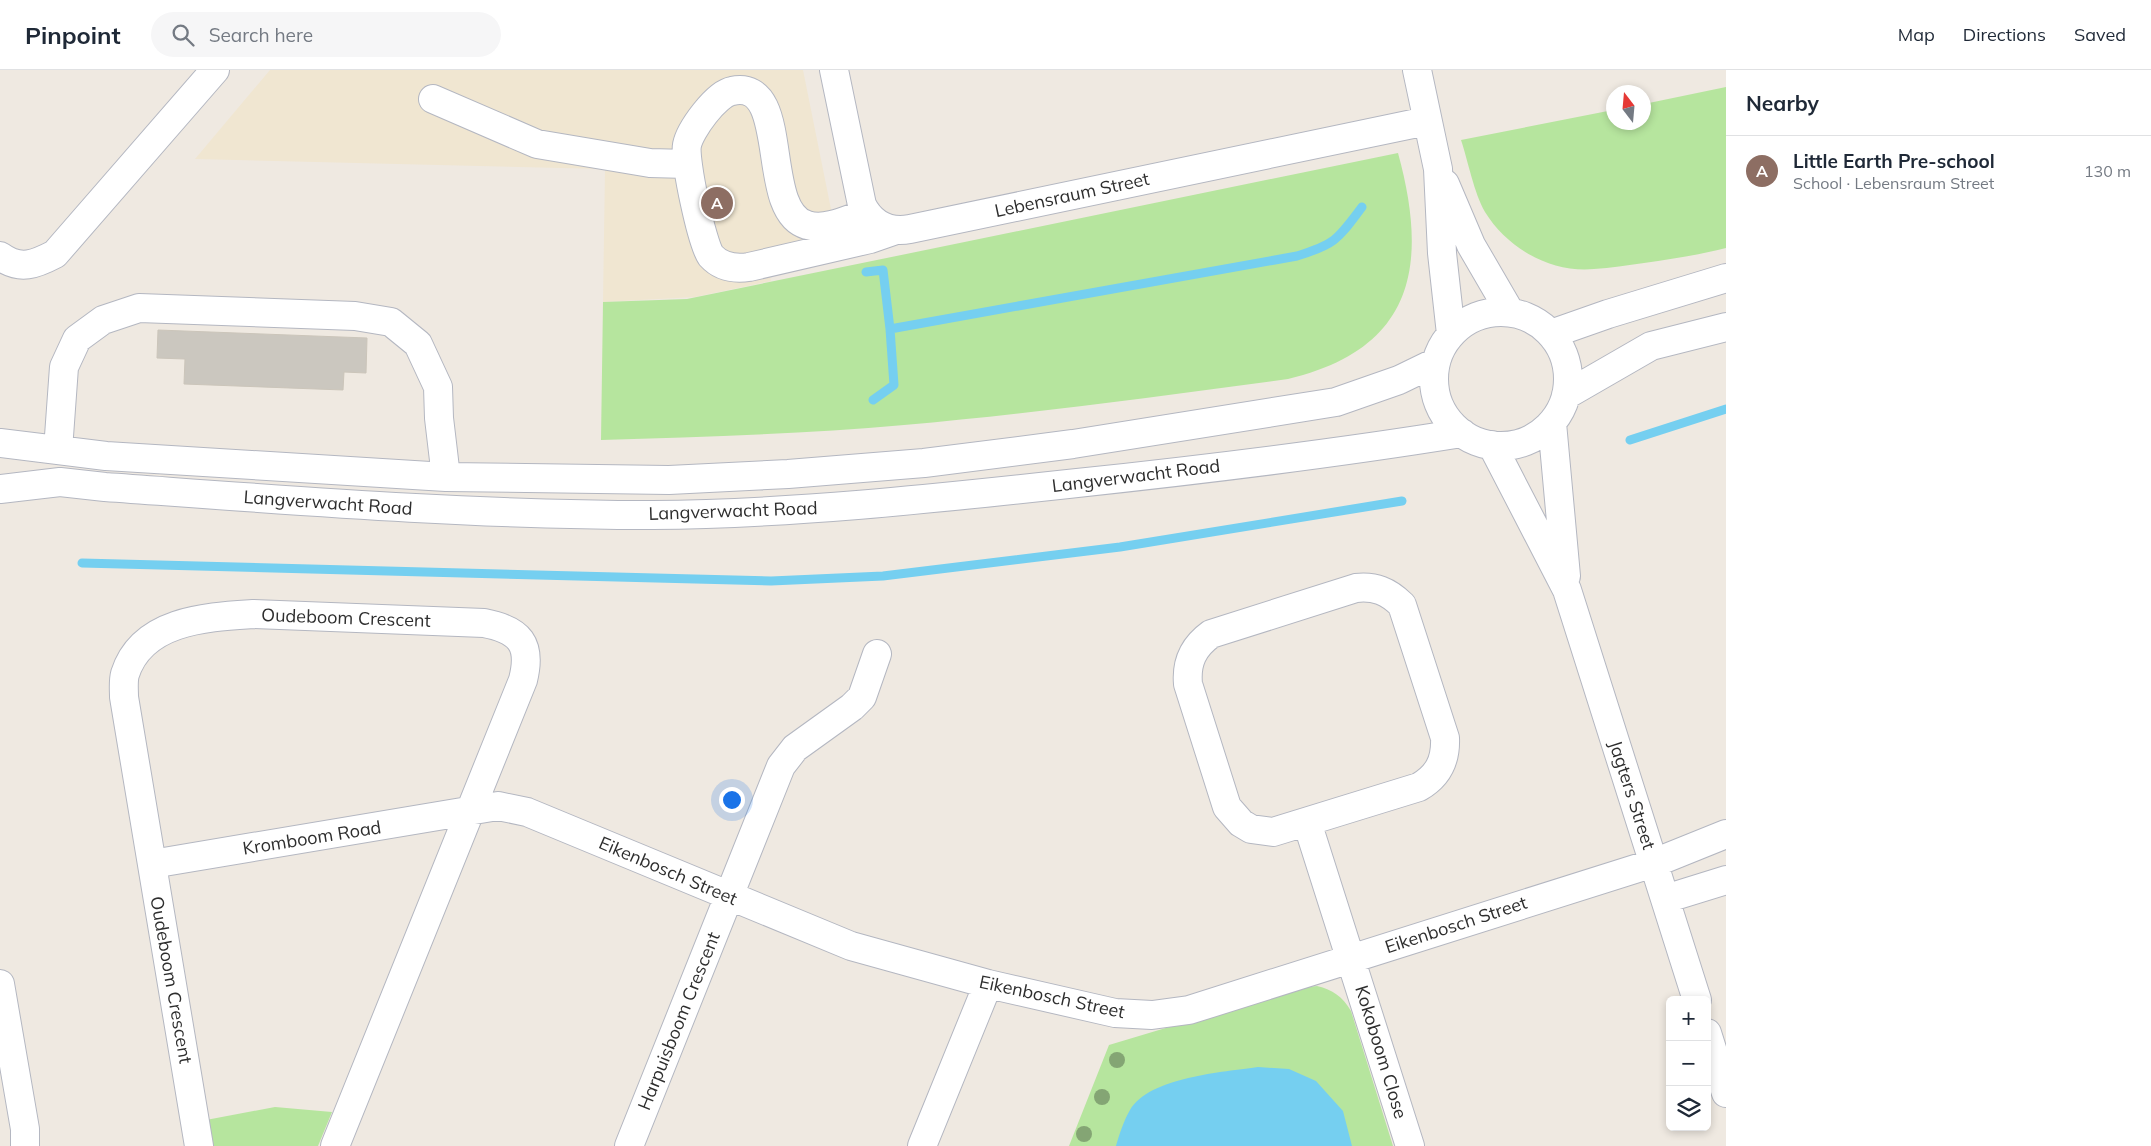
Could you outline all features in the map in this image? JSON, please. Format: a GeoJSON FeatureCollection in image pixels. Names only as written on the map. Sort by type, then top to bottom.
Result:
{"type":"FeatureCollection","features":[{"type":"Feature","properties":{"kind":"street"},"geometry":{"type":"LineString","coordinates":[[0,256],[8,262],[32,266],[55,254],[215,70]]}},
{"type":"Feature","properties":{"kind":"street"},"geometry":{"type":"LineString","coordinates":[[834,70],[860,197],[866,213],[873,221],[893,230]]}},
{"type":"Feature","properties":{"kind":"street"},"geometry":{"type":"LineString","coordinates":[[1417,70],[1438,168],[1442,253],[1451,334]]}},
{"type":"Feature","properties":{"kind":"street","name":"Lebensraum Street"},"geometry":{"type":"LineString","coordinates":[[866,213],[818,227],[808,226],[792,216],[784,200],[765,108],[754,95],[746,91],[731,91],[718,98],[690,137],[687,147],[687,164],[707,248],[711,256],[727,266],[738,268],[870,239],[893,230],[910,229],[1428,121]]}},
{"type":"Feature","properties":{"kind":"street"},"geometry":{"type":"LineString","coordinates":[[433,99],[537,144],[650,163],[687,164]]}},
{"type":"Feature","properties":{"kind":"street"},"geometry":{"type":"LineString","coordinates":[[1438,168],[1471,245],[1510,312]]}},
{"type":"Feature","properties":{"kind":"street"},"geometry":{"type":"LineString","coordinates":[[1552,334],[1608,314],[1726,278]]}},
{"type":"Feature","properties":{"kind":"street"},"geometry":{"type":"LineString","coordinates":[[58,450],[64,367],[77,339],[103,320],[139,308],[356,316],[391,322],[418,344],[438,387],[439,418],[446,477]]}},
{"type":"Feature","properties":{"kind":"street"},"geometry":{"type":"LineString","coordinates":[[1494,312],[1510,312],[1540,324],[1552,334],[1561,348],[1566,363],[1568,379],[1566,395],[1561,410],[1552,423],[1524,441],[1492,445],[1476,441],[1450,423],[1441,409],[1435,394],[1436,362],[1442,347],[1451,334],[1463,323],[1478,316],[1494,312]]}},
{"type":"Feature","properties":{"kind":"street"},"geometry":{"type":"LineString","coordinates":[[1566,395],[1651,346],[1726,327]]}},
{"type":"Feature","properties":{"kind":"street","name":"Langverwacht Road"},"geometry":{"type":"LineString","coordinates":[[0,443],[106,456],[446,477],[669,480],[788,474],[924,463],[1194,426],[1336,402],[1399,380],[1436,362]]}},
{"type":"Feature","properties":{"kind":"street","name":"Jagters Street"},"geometry":{"type":"LineString","coordinates":[[1552,423],[1567,590]]}},
{"type":"Feature","properties":{"kind":"street","name":"Langverwacht Road"},"geometry":{"type":"LineString","coordinates":[[0,488],[60,482],[105,487],[421,510],[544,514],[655,515],[790,510],[907,502],[1205,469],[1462,433]]}},
{"type":"Feature","properties":{"kind":"street","name":"Jagters Street"},"geometry":{"type":"LineString","coordinates":[[1492,445],[1567,590],[1663,859],[1675,897],[1696,996]]}},
{"type":"Feature","properties":{"kind":"street"},"geometry":{"type":"LineString","coordinates":[[1356,588],[1374,588],[1394,597],[1402,605],[1407,616],[1445,738],[1446,751],[1442,763],[1429,781],[1418,788],[1308,822],[1273,832],[1262,832],[1250,829],[1233,816],[1227,807],[1188,684],[1188,665],[1196,647],[1211,634],[1356,588]]}},
{"type":"Feature","properties":{"kind":"street","name":"Oudeboom Crescent"},"geometry":{"type":"LineString","coordinates":[[199,1146],[124,697],[125,674],[134,658],[149,638],[168,628],[217,616],[253,614],[484,623],[505,627],[516,636],[524,647],[528,662],[523,680],[335,1146]]}},
{"type":"Feature","properties":{"kind":"street","name":"Harpuisboom Crescent"},"geometry":{"type":"LineString","coordinates":[[629,1146],[782,766],[795,748],[852,707],[862,697],[877,654]]}},
{"type":"Feature","properties":{"kind":"street","name":"Eikenbosch Street"},"geometry":{"type":"LineString","coordinates":[[471,809],[498,806],[527,812],[851,946],[988,984],[1116,1013],[1152,1015],[1188,1010],[1352,959],[1663,859],[1726,834]]}},
{"type":"Feature","properties":{"kind":"street","name":"Kromboom Road"},"geometry":{"type":"LineString","coordinates":[[152,864],[452,815],[471,809]]}},
{"type":"Feature","properties":{"kind":"street","name":"Kokoboom Close"},"geometry":{"type":"LineString","coordinates":[[1308,822],[1410,1146]]}},
{"type":"Feature","properties":{"kind":"street"},"geometry":{"type":"LineString","coordinates":[[1675,897],[1726,880]]}},
{"type":"Feature","properties":{"kind":"street"},"geometry":{"type":"LineString","coordinates":[[0,984],[25,1129],[25,1146]]}},
{"type":"Feature","properties":{"kind":"street"},"geometry":{"type":"LineString","coordinates":[[922,1146],[988,984]]}},
{"type":"Feature","properties":{"kind":"street"},"geometry":{"type":"LineString","coordinates":[[1710,1041],[1726,1092]]}},
{"type":"Feature","properties":{"kind":"shaded area"},"geometry":{"type":"Polygon","coordinates":[[[270,70],[803,70],[837,239],[765,252],[771,281],[695,297],[603,302],[605,169],[195,159],[270,70]]]}},
{"type":"Feature","properties":{"kind":"green space"},"geometry":{"type":"Polygon","coordinates":[[[1726,87],[1726,248],[1706,253],[1607,268],[1578,269],[1562,267],[1532,256],[1518,247],[1506,237],[1485,212],[1474,186],[1461,140],[1606,111],[1606,130],[1651,130],[1651,103],[1726,87]]]}},
{"type":"Feature","properties":{"kind":"green space"},"geometry":{"type":"Polygon","coordinates":[[[1398,153],[1407,194],[1412,232],[1410,266],[1402,297],[1386,324],[1363,347],[1330,365],[1288,379],[952,421],[790,433],[601,440],[603,302],[687,299],[1398,153]]]}},
{"type":"Feature","properties":{"kind":"green space"},"geometry":{"type":"Polygon","coordinates":[[[1317,986],[1337,994],[1351,1011],[1393,1146],[1069,1146],[1109,1045],[1299,988],[1317,986]]]}},
{"type":"Feature","properties":{"kind":"green space"},"geometry":{"type":"Polygon","coordinates":[[[275,1107],[332,1112],[318,1146],[211,1146],[206,1120],[275,1107]]]}},
{"type":"Feature","properties":{"kind":"water"},"geometry":{"type":"Polygon","coordinates":[[[1258,1067],[1289,1069],[1316,1081],[1343,1111],[1352,1146],[1116,1146],[1130,1110],[1140,1099],[1153,1090],[1188,1078],[1258,1067]]]}},
{"type":"Feature","properties":{"kind":"building"},"geometry":{"type":"Polygon","coordinates":[[[158,330],[367,338],[366,373],[344,372],[343,390],[184,384],[185,359],[157,358],[158,330]]]}},
{"type":"Feature","properties":{"kind":"waterway"},"geometry":{"type":"LineString","coordinates":[[873,400],[894,385],[890,329],[1297,256],[1320,248],[1335,239],[1362,207]]}},
{"type":"Feature","properties":{"kind":"waterway"},"geometry":{"type":"LineString","coordinates":[[866,272],[883,270],[890,329]]}},
{"type":"Feature","properties":{"kind":"waterway"},"geometry":{"type":"LineString","coordinates":[[1630,440],[1726,409]]}},
{"type":"Feature","properties":{"kind":"waterway"},"geometry":{"type":"LineString","coordinates":[[82,563],[771,581],[883,576],[1120,547],[1402,501]]}},
{"type":"Feature","properties":{"kind":"place","name":"Little Earth Pre-school"},"geometry":{"type":"Point","coordinates":[717,203]}}]}
